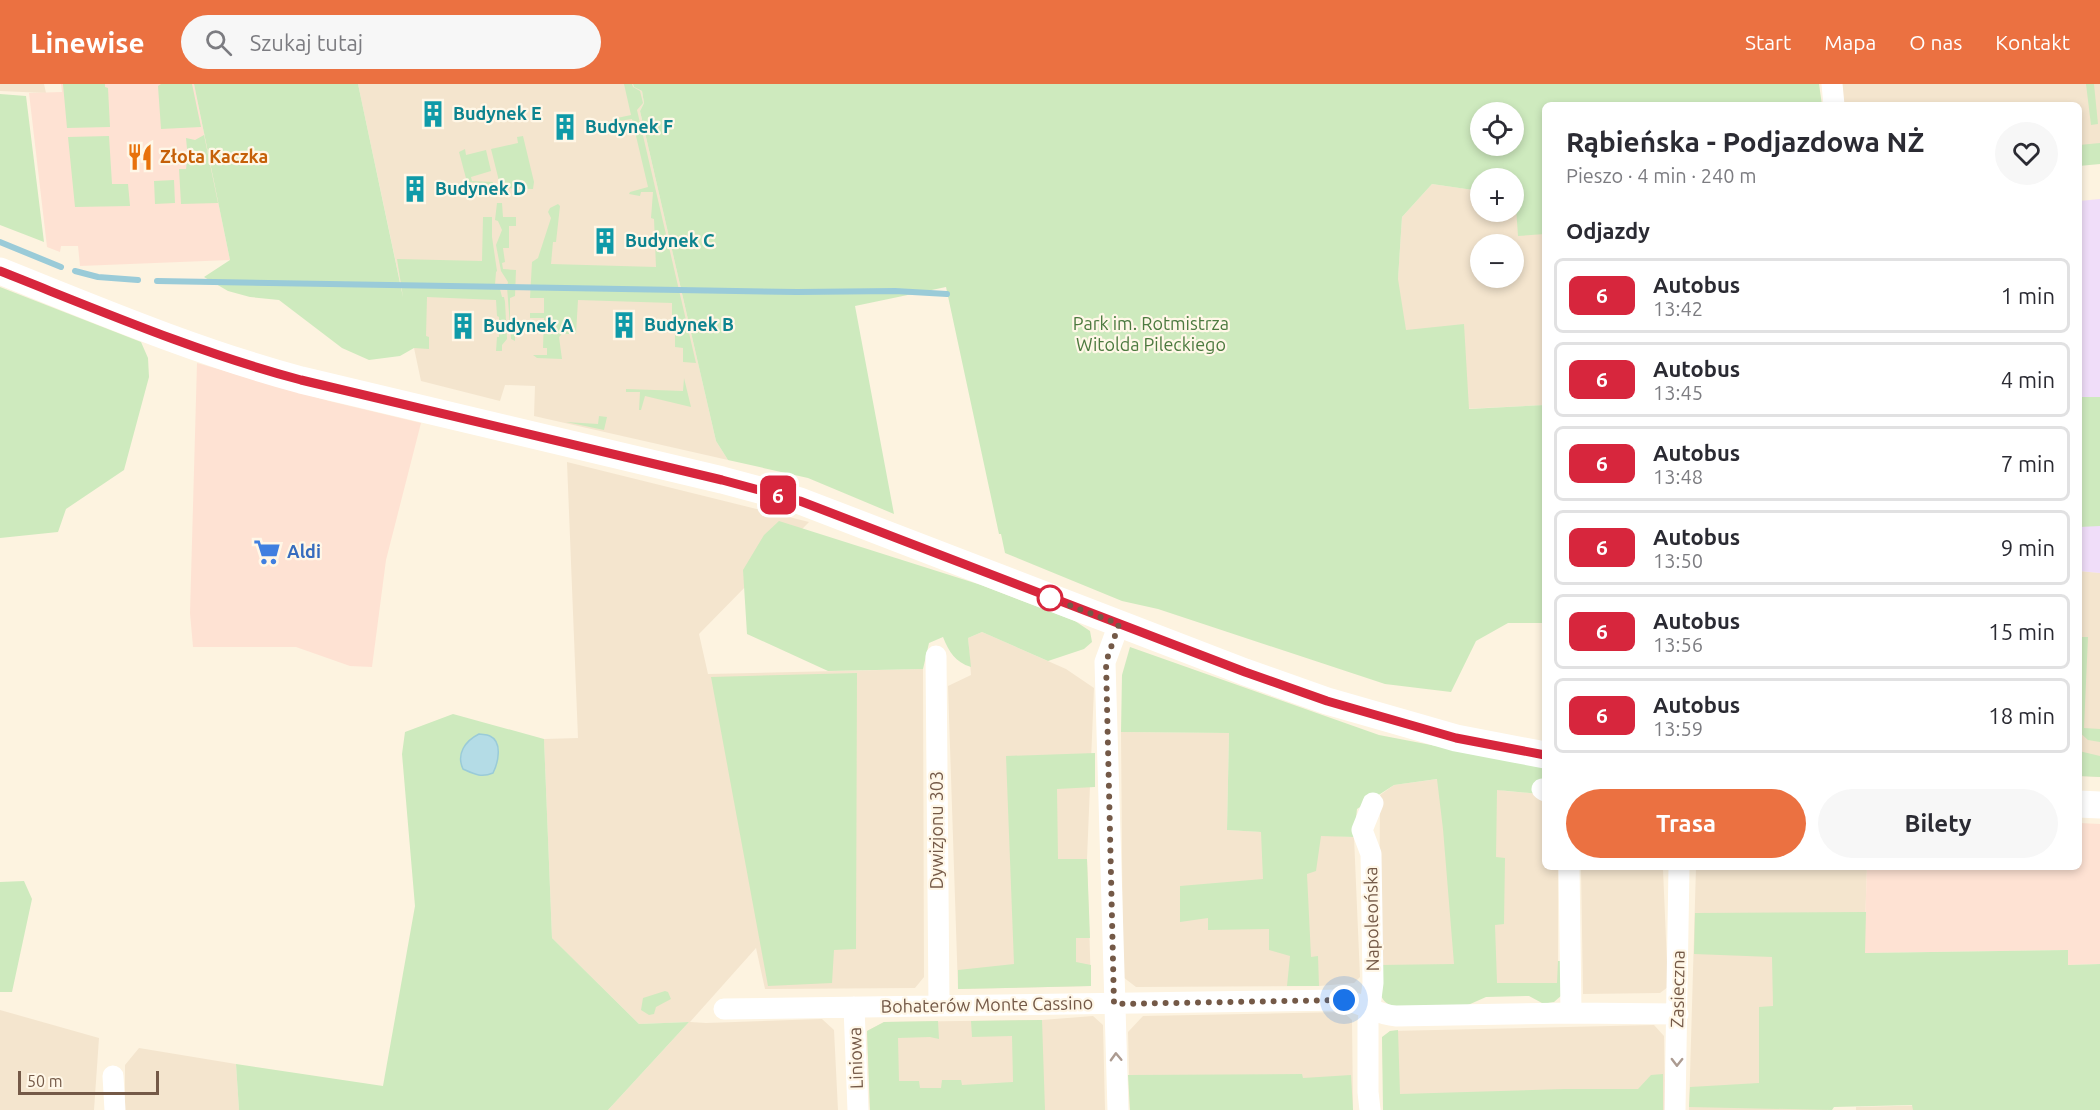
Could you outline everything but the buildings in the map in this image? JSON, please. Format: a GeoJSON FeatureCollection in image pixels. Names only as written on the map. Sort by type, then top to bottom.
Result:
{"type":"FeatureCollection","features":[{"type":"Feature","properties":{"kind":"street"},"geometry":{"type":"LineString","coordinates":[[1832,84],[1834,102]]}},
{"type":"Feature","properties":{"kind":"street"},"geometry":{"type":"LineString","coordinates":[[0,271],[191,347],[247,366],[722,480],[800,501],[1245,672],[1359,712],[1456,738],[1542,754]]}},
{"type":"Feature","properties":{"kind":"street"},"geometry":{"type":"LineString","coordinates":[[1118,1110],[1106,662],[1119,624]]}},
{"type":"Feature","properties":{"kind":"street","name":"Dywizjonu 303"},"geometry":{"type":"LineString","coordinates":[[936,656],[939,1005]]}},
{"type":"Feature","properties":{"kind":"street","name":"Napoleońska"},"geometry":{"type":"LineString","coordinates":[[1370,1110],[1368,1035],[1373,983],[1371,854],[1362,830],[1373,803]]}},
{"type":"Feature","properties":{"kind":"street"},"geometry":{"type":"LineString","coordinates":[[2082,804],[2100,805]]}},
{"type":"Feature","properties":{"kind":"street"},"geometry":{"type":"LineString","coordinates":[[1569,870],[1571,1013]]}},
{"type":"Feature","properties":{"kind":"street","name":"Zasieczna"},"geometry":{"type":"LineString","coordinates":[[1676,1110],[1679,870]]}},
{"type":"Feature","properties":{"kind":"street","name":"Bohaterów Monte Cassino"},"geometry":{"type":"LineString","coordinates":[[724,1009],[1344,1000],[1356,1002],[1384,1015],[1396,1016],[1678,1014]]}},
{"type":"Feature","properties":{"kind":"street","name":"Liniowa"},"geometry":{"type":"LineString","coordinates":[[854,1007],[858,1110]]}},
{"type":"Feature","properties":{"kind":"street"},"geometry":{"type":"LineString","coordinates":[[113,1076],[115,1110]]}},
{"type":"Feature","properties":{"kind":"shaded area"},"geometry":{"type":"Polygon","coordinates":[[[0,84],[44,84],[46,93],[0,91],[0,84]]]}},
{"type":"Feature","properties":{"kind":"shaded area"},"geometry":{"type":"Polygon","coordinates":[[[61,84],[194,84],[230,260],[80,266],[78,246],[61,246],[60,252],[47,247],[29,93],[62,92],[61,84]]]}},
{"type":"Feature","properties":{"kind":"shaded area"},"geometry":{"type":"Polygon","coordinates":[[[358,84],[633,84],[642,91],[644,103],[640,111],[716,441],[728,460],[534,416],[535,386],[505,385],[500,401],[421,381],[358,84]]]}},
{"type":"Feature","properties":{"kind":"shaded area"},"geometry":{"type":"Polygon","coordinates":[[[1837,84],[2100,84],[2100,145],[2082,148],[2082,102],[1838,102],[1837,84]]]}},
{"type":"Feature","properties":{"kind":"shaded area"},"geometry":{"type":"Polygon","coordinates":[[[1432,184],[1470,190],[1470,222],[1524,222],[1524,198],[1542,201],[1542,405],[1463,409],[1394,339],[1402,217],[1432,184]]]}},
{"type":"Feature","properties":{"kind":"shaded area"},"geometry":{"type":"Polygon","coordinates":[[[2100,199],[2100,573],[2082,571],[2082,201],[2100,199]]]}},
{"type":"Feature","properties":{"kind":"shaded area"},"geometry":{"type":"Polygon","coordinates":[[[197,363],[329,401],[421,423],[386,560],[372,667],[350,666],[296,647],[193,647],[190,613],[197,363]]]}},
{"type":"Feature","properties":{"kind":"shaded area"},"geometry":{"type":"Polygon","coordinates":[[[567,462],[809,522],[699,634],[708,674],[923,669],[924,977],[915,988],[765,989],[756,948],[690,1022],[822,1019],[834,1030],[838,1110],[608,1110],[689,1022],[639,1024],[552,938],[544,739],[578,738],[567,462]]]}},
{"type":"Feature","properties":{"kind":"shaded area"},"geometry":{"type":"Polygon","coordinates":[[[2082,571],[2100,573],[2100,777],[2082,776],[2082,571]]]}},
{"type":"Feature","properties":{"kind":"shaded area"},"geometry":{"type":"Polygon","coordinates":[[[982,632],[1066,669],[1094,688],[1087,859],[1091,986],[958,989],[948,686],[971,675],[968,638],[982,632]]]}},
{"type":"Feature","properties":{"kind":"shaded area"},"geometry":{"type":"Polygon","coordinates":[[[1121,732],[1229,733],[1227,830],[1354,837],[1360,977],[1354,983],[1319,986],[1136,987],[1123,977],[1121,732]]]}},
{"type":"Feature","properties":{"kind":"shaded area"},"geometry":{"type":"Polygon","coordinates":[[[1438,779],[1506,791],[1541,794],[1542,870],[1558,870],[1558,983],[1470,984],[1379,965],[1380,795],[1394,785],[1438,779]]]}},
{"type":"Feature","properties":{"kind":"shaded area"},"geometry":{"type":"Polygon","coordinates":[[[2082,823],[2100,824],[2100,964],[2068,965],[2068,950],[1864,953],[1867,870],[2082,870],[2082,823]]]}},
{"type":"Feature","properties":{"kind":"shaded area"},"geometry":{"type":"Polygon","coordinates":[[[1581,870],[1663,870],[1668,987],[1660,993],[1583,994],[1581,870]]]}},
{"type":"Feature","properties":{"kind":"shaded area"},"geometry":{"type":"Polygon","coordinates":[[[1696,870],[1867,870],[1864,953],[1821,954],[1827,1110],[1689,1110],[1696,870]]]}},
{"type":"Feature","properties":{"kind":"shaded area"},"geometry":{"type":"Polygon","coordinates":[[[0,1010],[99,1038],[94,1110],[0,1110],[0,1010]]]}},
{"type":"Feature","properties":{"kind":"shaded area"},"geometry":{"type":"Polygon","coordinates":[[[1343,1012],[1352,1020],[1353,1110],[1130,1110],[1128,1032],[1143,1016],[1343,1012]]]}},
{"type":"Feature","properties":{"kind":"shaded area"},"geometry":{"type":"Polygon","coordinates":[[[1093,1016],[1103,1025],[1105,1110],[870,1110],[867,1031],[884,1022],[1042,1020],[1093,1016]]]}},
{"type":"Feature","properties":{"kind":"shaded area"},"geometry":{"type":"Polygon","coordinates":[[[1654,1025],[1664,1036],[1665,1110],[1384,1110],[1382,1038],[1390,1031],[1654,1025]]]}},
{"type":"Feature","properties":{"kind":"shaded area"},"geometry":{"type":"Polygon","coordinates":[[[139,1048],[236,1064],[239,1110],[125,1110],[125,1065],[139,1048]]]}},
{"type":"Feature","properties":{"kind":"shaded area"},"geometry":{"type":"Polygon","coordinates":[[[2100,1101],[2100,1110],[1856,1110],[1856,1107],[2100,1101]]]}},
{"type":"Feature","properties":{"kind":"green space"},"geometry":{"type":"Polygon","coordinates":[[[63,84],[105,84],[108,88],[110,127],[67,128],[63,84]]]}},
{"type":"Feature","properties":{"kind":"green space"},"geometry":{"type":"Polygon","coordinates":[[[161,84],[192,84],[201,127],[161,129],[158,86],[161,84]]]}},
{"type":"Feature","properties":{"kind":"green space"},"geometry":{"type":"Polygon","coordinates":[[[194,84],[358,84],[403,297],[397,259],[482,261],[483,217],[492,217],[492,237],[497,271],[495,285],[500,289],[505,302],[507,339],[502,345],[502,351],[496,351],[499,317],[496,300],[427,297],[426,336],[429,337],[429,349],[414,348],[400,356],[369,360],[342,348],[279,300],[250,297],[228,291],[204,277],[230,260],[194,84]]]}},
{"type":"Feature","properties":{"kind":"green space"},"geometry":{"type":"Polygon","coordinates":[[[624,84],[632,84],[640,91],[643,103],[637,110],[696,363],[683,362],[683,348],[675,347],[672,303],[578,300],[576,334],[562,334],[559,337],[562,359],[537,358],[533,355],[547,355],[547,348],[543,348],[544,318],[530,318],[530,313],[544,313],[544,298],[530,298],[532,262],[538,258],[551,218],[548,212],[550,208],[558,204],[560,206],[551,264],[656,267],[654,219],[651,218],[653,192],[641,192],[640,196],[629,194],[648,187],[632,119],[618,121],[617,118],[631,115],[624,84]]]}},
{"type":"Feature","properties":{"kind":"green space","name":"Park im. Rotmistrza Witolda Pileckiego"},"geometry":{"type":"Polygon","coordinates":[[[633,84],[1819,84],[1822,102],[1542,102],[1542,234],[1518,234],[1517,222],[1524,222],[1524,168],[1470,168],[1470,190],[1432,184],[1402,217],[1398,279],[1406,330],[1464,324],[1469,409],[1542,405],[1542,623],[1508,623],[1476,641],[1451,692],[1385,684],[1158,609],[1122,601],[1005,553],[946,287],[855,306],[894,514],[808,478],[728,460],[716,441],[640,111],[644,103],[642,91],[633,84]]]}},
{"type":"Feature","properties":{"kind":"green space"},"geometry":{"type":"Polygon","coordinates":[[[2086,84],[2094,84],[2098,124],[2091,125],[2086,84]]]}},
{"type":"Feature","properties":{"kind":"green space"},"geometry":{"type":"Polygon","coordinates":[[[0,94],[26,96],[44,242],[0,225],[0,94]]]}},
{"type":"Feature","properties":{"kind":"green space"},"geometry":{"type":"Polygon","coordinates":[[[204,135],[218,203],[181,204],[179,169],[186,169],[187,161],[192,155],[187,149],[186,138],[195,140],[204,135]]]}},
{"type":"Feature","properties":{"kind":"green space"},"geometry":{"type":"Polygon","coordinates":[[[109,136],[112,184],[128,184],[130,206],[75,207],[68,137],[109,136]]]}},
{"type":"Feature","properties":{"kind":"green space"},"geometry":{"type":"Polygon","coordinates":[[[523,136],[534,182],[533,189],[498,188],[499,181],[491,149],[518,143],[517,137],[523,136]]]}},
{"type":"Feature","properties":{"kind":"green space"},"geometry":{"type":"Polygon","coordinates":[[[2100,143],[2100,164],[2082,166],[2082,145],[2100,143]]]}},
{"type":"Feature","properties":{"kind":"green space"},"geometry":{"type":"Polygon","coordinates":[[[465,149],[466,155],[486,150],[491,171],[471,177],[472,181],[493,182],[493,188],[484,187],[484,183],[467,182],[459,152],[465,149]]]}},
{"type":"Feature","properties":{"kind":"green space"},"geometry":{"type":"Polygon","coordinates":[[[174,180],[175,203],[155,204],[154,181],[174,180]]]}},
{"type":"Feature","properties":{"kind":"green space"},"geometry":{"type":"Polygon","coordinates":[[[497,203],[502,203],[503,217],[516,217],[516,226],[509,226],[509,248],[503,248],[505,262],[502,263],[503,269],[516,270],[515,296],[510,298],[510,326],[508,282],[501,271],[496,245],[502,230],[498,221],[495,220],[497,203]]]}},
{"type":"Feature","properties":{"kind":"green space"},"geometry":{"type":"Polygon","coordinates":[[[0,287],[141,342],[148,358],[149,377],[124,470],[66,509],[58,532],[0,538],[0,287]]]}},
{"type":"Feature","properties":{"kind":"green space"},"geometry":{"type":"Polygon","coordinates":[[[510,326],[515,328],[515,341],[511,339],[510,326]]]}},
{"type":"Feature","properties":{"kind":"green space"},"geometry":{"type":"Polygon","coordinates":[[[684,378],[691,407],[645,396],[641,410],[639,410],[640,392],[626,392],[626,389],[683,391],[684,378]]]}},
{"type":"Feature","properties":{"kind":"green space"},"geometry":{"type":"Polygon","coordinates":[[[2082,397],[2100,397],[2100,526],[2082,527],[2082,397]]]}},
{"type":"Feature","properties":{"kind":"green space"},"geometry":{"type":"Polygon","coordinates":[[[599,416],[607,417],[604,430],[566,422],[598,424],[599,416]]]}},
{"type":"Feature","properties":{"kind":"green space"},"geometry":{"type":"Polygon","coordinates":[[[779,521],[981,585],[1075,621],[1090,631],[1092,642],[1084,649],[1048,661],[982,632],[968,638],[971,667],[953,656],[943,637],[929,643],[923,669],[828,671],[747,634],[743,570],[764,535],[779,521]]]}},
{"type":"Feature","properties":{"kind":"green space"},"geometry":{"type":"Polygon","coordinates":[[[2082,637],[2088,637],[2084,728],[2100,729],[2100,742],[2088,740],[2082,735],[2082,637]]]}},
{"type":"Feature","properties":{"kind":"green space"},"geometry":{"type":"Polygon","coordinates":[[[1130,647],[1379,735],[1542,766],[1541,794],[1497,790],[1496,857],[1505,858],[1504,924],[1495,925],[1497,983],[1557,983],[1558,961],[1562,961],[1562,995],[1554,1002],[1548,1003],[1542,1003],[1529,996],[1486,997],[1468,1005],[1395,1007],[1381,996],[1379,965],[1454,964],[1437,779],[1394,785],[1357,809],[1354,837],[1321,836],[1316,871],[1307,874],[1311,957],[1318,956],[1319,986],[1287,986],[1290,956],[1269,950],[1269,929],[1208,930],[1208,918],[1180,922],[1180,886],[1263,879],[1261,832],[1227,830],[1229,733],[1121,732],[1122,675],[1130,647]]]}},
{"type":"Feature","properties":{"kind":"green space"},"geometry":{"type":"Polygon","coordinates":[[[857,673],[856,949],[834,950],[832,983],[768,986],[711,677],[857,673]]]}},
{"type":"Feature","properties":{"kind":"green space"},"geometry":{"type":"Polygon","coordinates":[[[453,714],[544,739],[552,938],[639,1024],[689,1022],[608,1110],[239,1110],[236,1064],[383,1086],[415,906],[402,754],[405,732],[453,714]]]}},
{"type":"Feature","properties":{"kind":"green space"},"geometry":{"type":"Polygon","coordinates":[[[2082,752],[2100,756],[2100,777],[2082,776],[2082,752]]]}},
{"type":"Feature","properties":{"kind":"green space"},"geometry":{"type":"Polygon","coordinates":[[[1095,753],[1095,787],[1057,789],[1058,859],[1087,859],[1090,938],[1076,938],[1076,962],[1091,965],[1091,986],[958,989],[958,970],[1014,964],[1006,756],[1095,753]]]}},
{"type":"Feature","properties":{"kind":"green space"},"geometry":{"type":"Polygon","coordinates":[[[24,881],[32,899],[12,992],[0,992],[0,882],[24,881]]]}},
{"type":"Feature","properties":{"kind":"green space"},"geometry":{"type":"Polygon","coordinates":[[[1866,912],[1865,953],[2068,950],[2068,965],[2100,964],[2100,1110],[1913,1110],[1912,1105],[1834,1107],[1832,1110],[1689,1107],[1690,1087],[1759,1083],[1759,1007],[1773,1006],[1772,957],[1694,954],[1695,913],[1866,912]]]}},
{"type":"Feature","properties":{"kind":"green space"},"geometry":{"type":"Polygon","coordinates":[[[665,991],[671,999],[656,1007],[654,1014],[649,1015],[641,1010],[643,998],[665,991]]]}},
{"type":"Feature","properties":{"kind":"green space"},"geometry":{"type":"Polygon","coordinates":[[[1042,1020],[1045,1110],[870,1110],[867,1031],[884,1022],[938,1021],[939,1039],[898,1038],[899,1081],[919,1081],[920,1088],[941,1088],[942,1080],[961,1080],[962,1085],[1013,1082],[1012,1036],[972,1037],[971,1021],[1042,1020]]]}},
{"type":"Feature","properties":{"kind":"green space"},"geometry":{"type":"Polygon","coordinates":[[[1398,1030],[1400,1094],[1638,1089],[1651,1075],[1663,1074],[1663,1110],[1383,1110],[1382,1037],[1390,1031],[1398,1030]]]}},
{"type":"Feature","properties":{"kind":"green space"},"geometry":{"type":"Polygon","coordinates":[[[1302,1074],[1303,1078],[1351,1075],[1353,1110],[1130,1110],[1128,1075],[1302,1074]]]}},
{"type":"Feature","properties":{"kind":"water"},"geometry":{"type":"Polygon","coordinates":[[[479,734],[489,735],[497,743],[498,758],[493,773],[481,775],[463,769],[461,753],[466,744],[479,734]]]}},
{"type":"Feature","properties":{"kind":"waterway"},"geometry":{"type":"LineString","coordinates":[[0,242],[61,267]]}},
{"type":"Feature","properties":{"kind":"waterway"},"geometry":{"type":"LineString","coordinates":[[75,271],[98,277],[138,280]]}},
{"type":"Feature","properties":{"kind":"waterway"},"geometry":{"type":"LineString","coordinates":[[157,281],[797,292],[895,291],[947,294]]}},
{"type":"Feature","properties":{"kind":"bus line","name":"6"},"geometry":{"type":"LineString","coordinates":[[0,271],[130,324],[247,366],[722,480],[800,501],[1245,672],[1359,712],[1456,738],[1542,754]]}},
{"type":"Feature","properties":{"kind":"place","name":"Budynek E"},"geometry":{"type":"Point","coordinates":[433,114]}},
{"type":"Feature","properties":{"kind":"place","name":"Budynek F"},"geometry":{"type":"Point","coordinates":[565,127]}},
{"type":"Feature","properties":{"kind":"place","name":"Złota Kaczka"},"geometry":{"type":"Point","coordinates":[140,157]}},
{"type":"Feature","properties":{"kind":"place","name":"Budynek D"},"geometry":{"type":"Point","coordinates":[415,189]}},
{"type":"Feature","properties":{"kind":"place","name":"Budynek C"},"geometry":{"type":"Point","coordinates":[605,241]}},
{"type":"Feature","properties":{"kind":"place","name":"Budynek B"},"geometry":{"type":"Point","coordinates":[624,325]}},
{"type":"Feature","properties":{"kind":"place","name":"Budynek A"},"geometry":{"type":"Point","coordinates":[463,326]}},
{"type":"Feature","properties":{"kind":"place","name":"Aldi"},"geometry":{"type":"Point","coordinates":[267,552]}},
{"type":"Feature","properties":{"kind":"route"},"geometry":{"type":"LineString","coordinates":[[1050,598],[1119,624],[1106,662],[1114,1004],[1344,1000]]}}]}
